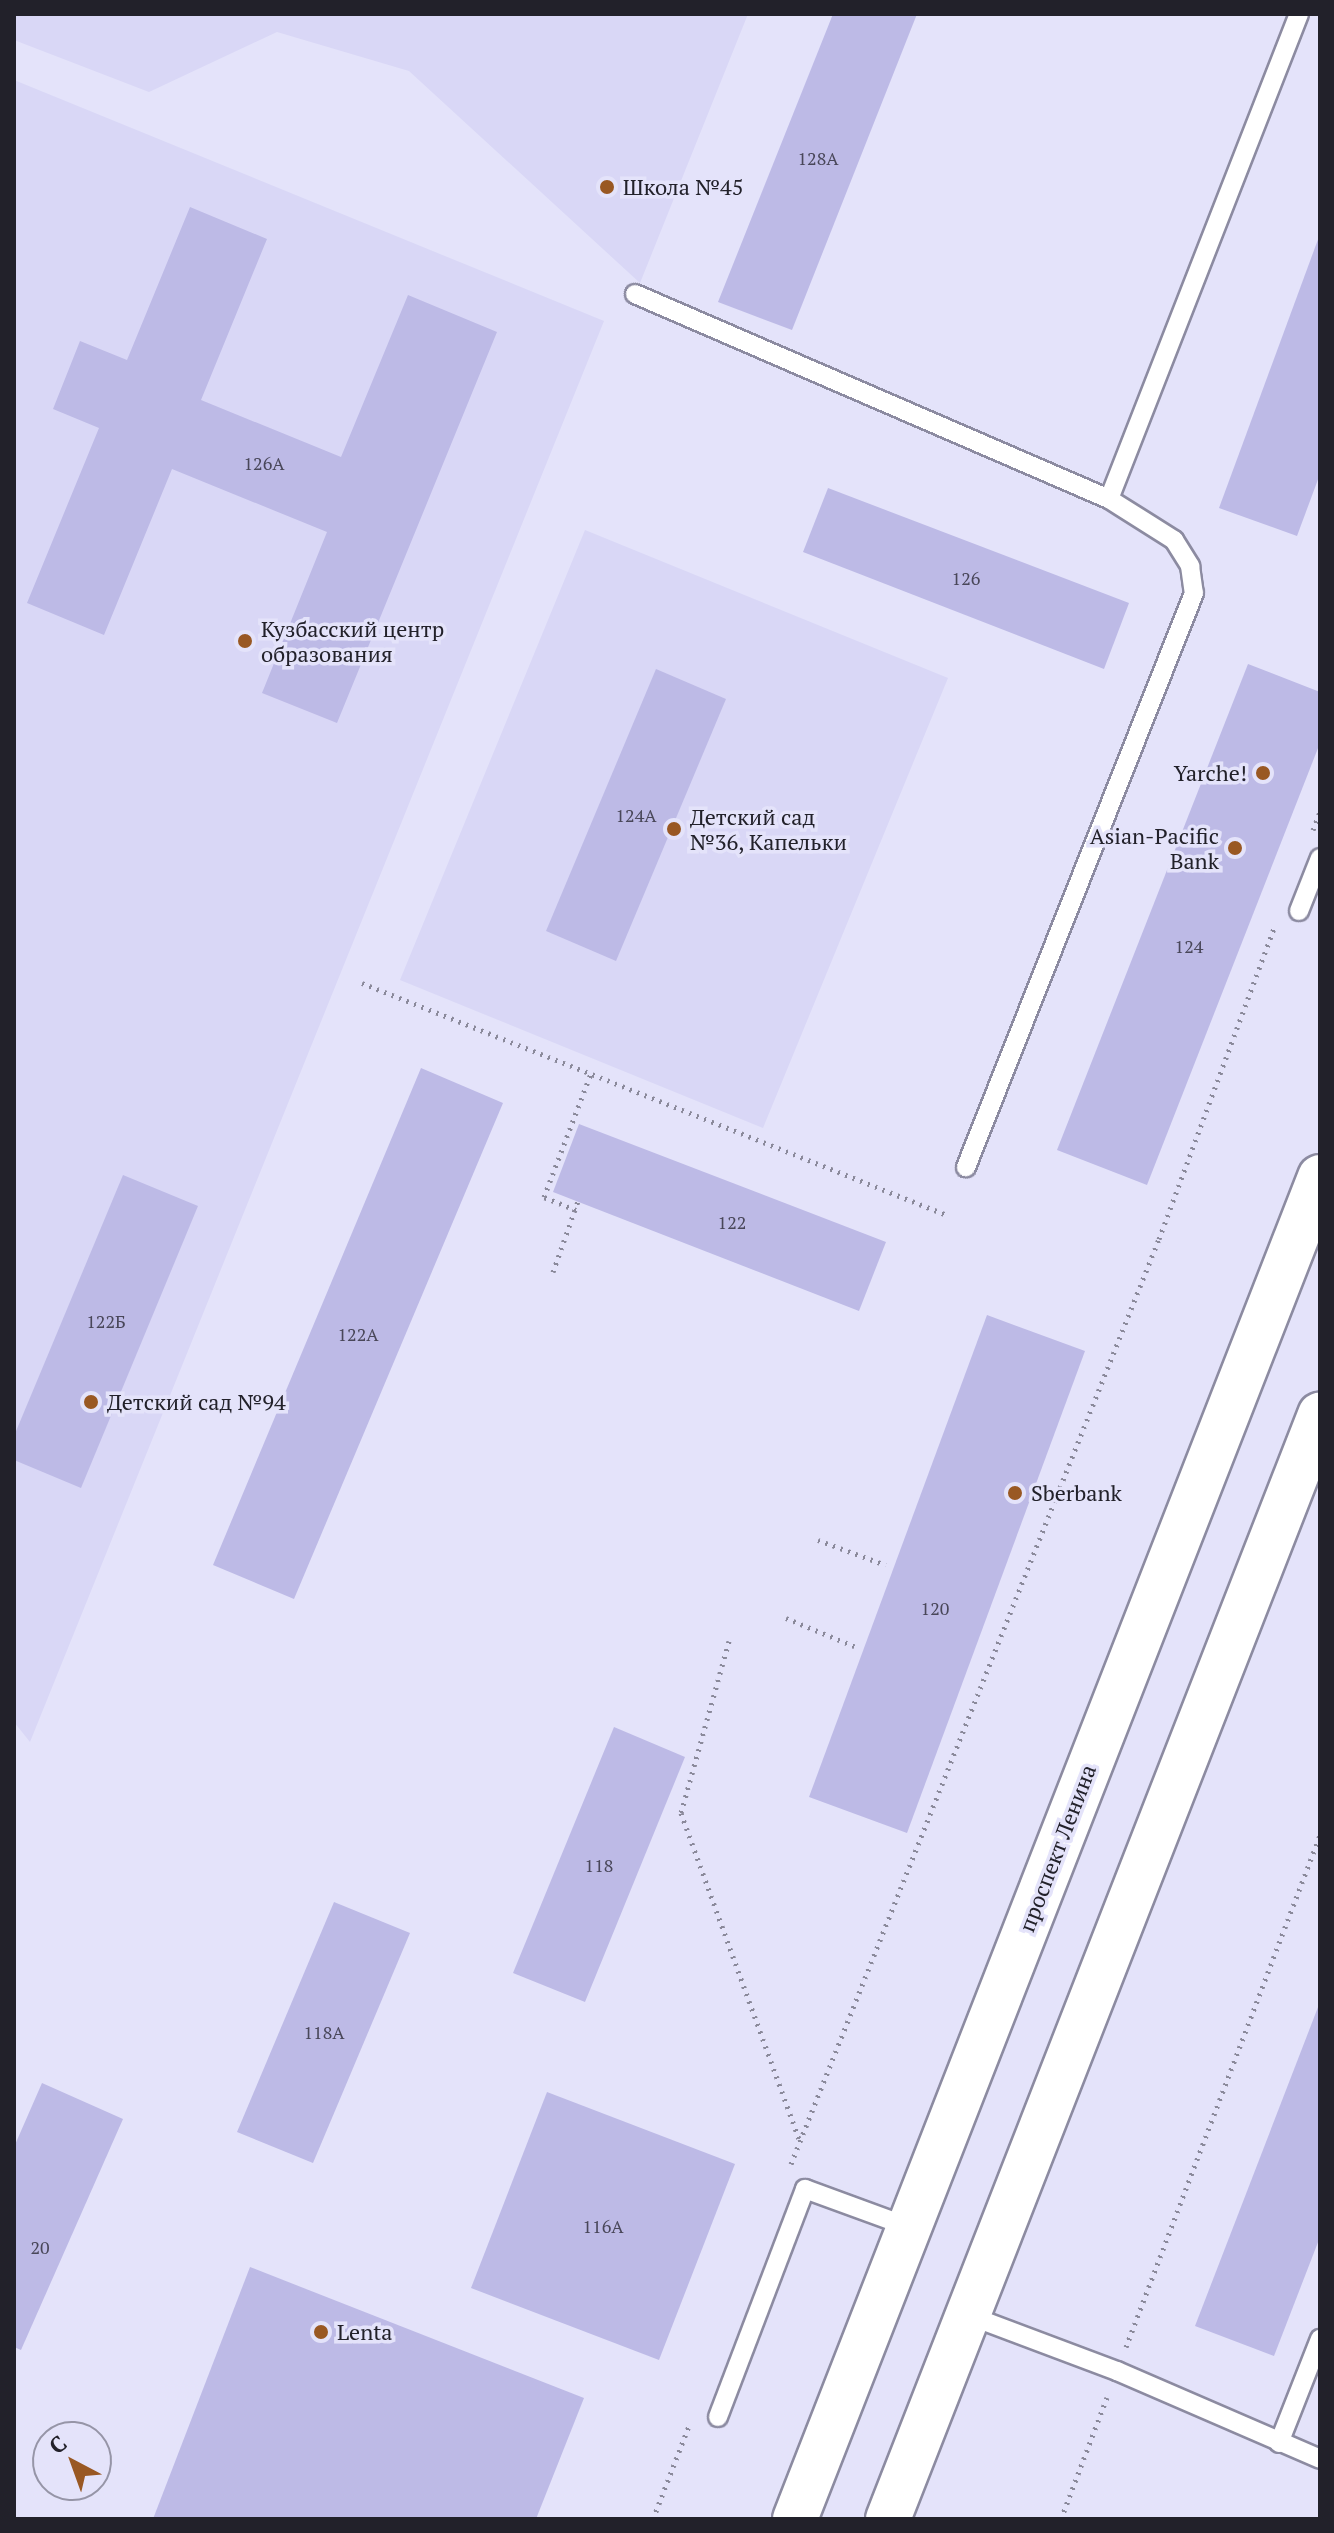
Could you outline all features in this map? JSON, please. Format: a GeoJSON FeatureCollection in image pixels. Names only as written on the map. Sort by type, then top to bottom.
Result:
{"type":"FeatureCollection","features":[{"type":"Feature","properties":{"kind":"main road","name":"проспект Ленина"},"geometry":{"type":"LineString","coordinates":[[795,2519],[1320,1177]]}},
{"type":"Feature","properties":{"kind":"main road"},"geometry":{"type":"LineString","coordinates":[[888,2519],[1320,1415]]}},
{"type":"Feature","properties":{"kind":"lane"},"geometry":{"type":"LineString","coordinates":[[1109,499],[1299,14]]}},
{"type":"Feature","properties":{"kind":"lane"},"geometry":{"type":"LineString","coordinates":[[635,294],[1109,499],[1174,540],[1190,566],[1194,593],[966,1167]]}},
{"type":"Feature","properties":{"kind":"lane"},"geometry":{"type":"LineString","coordinates":[[1290,910],[1314,851]]}},
{"type":"Feature","properties":{"kind":"lane"},"geometry":{"type":"LineString","coordinates":[[718,2417],[805,2189],[909,2227]]}},
{"type":"Feature","properties":{"kind":"lane"},"geometry":{"type":"LineString","coordinates":[[968,2315],[1117,2371],[1320,2459]]}},
{"type":"Feature","properties":{"kind":"lane"},"geometry":{"type":"LineString","coordinates":[[1279,2443],[1320,2339]]}},
{"type":"Feature","properties":{"kind":"path"},"geometry":{"type":"LineString","coordinates":[[1314,851],[1319,816]]}},
{"type":"Feature","properties":{"kind":"path"},"geometry":{"type":"LineString","coordinates":[[789,2171],[1290,910]]}},
{"type":"Feature","properties":{"kind":"path"},"geometry":{"type":"LineString","coordinates":[[362,983],[947,1215]]}},
{"type":"Feature","properties":{"kind":"path"},"geometry":{"type":"LineString","coordinates":[[576,1210],[544,1197],[591,1073]]}},
{"type":"Feature","properties":{"kind":"path"},"geometry":{"type":"LineString","coordinates":[[553,1272],[578,1201]]}},
{"type":"Feature","properties":{"kind":"path"},"geometry":{"type":"LineString","coordinates":[[818,1540],[886,1565]]}},
{"type":"Feature","properties":{"kind":"path"},"geometry":{"type":"LineString","coordinates":[[786,1618],[854,1646]]}},
{"type":"Feature","properties":{"kind":"path"},"geometry":{"type":"LineString","coordinates":[[729,1641],[681,1813],[800,2141]]}},
{"type":"Feature","properties":{"kind":"path"},"geometry":{"type":"LineString","coordinates":[[1061,2519],[1320,1835]]}},
{"type":"Feature","properties":{"kind":"path"},"geometry":{"type":"LineString","coordinates":[[653,2519],[692,2417]]}},
{"type":"Feature","properties":{"kind":"shaded area","name":"Школа №45"},"geometry":{"type":"Polygon","coordinates":[[[14,14],[748,14],[640,283],[409,71],[277,32],[149,92],[14,40],[14,14]]]}},
{"type":"Feature","properties":{"kind":"shaded area","name":"Кузбасский центр образования"},"geometry":{"type":"Polygon","coordinates":[[[14,80],[604,321],[30,1742],[14,1722],[14,80]]]}},
{"type":"Feature","properties":{"kind":"shaded area","name":"Детский сад №36, Капельки"},"geometry":{"type":"Polygon","coordinates":[[[585,530],[948,678],[763,1128],[400,980],[585,530]]]}},
{"type":"Feature","properties":{"kind":"building"},"geometry":{"type":"Polygon","coordinates":[[[833,14],[917,14],[792,330],[718,302],[833,14]]]}},
{"type":"Feature","properties":{"kind":"building"},"geometry":{"type":"Polygon","coordinates":[[[190,207],[267,239],[201,400],[341,457],[408,295],[497,332],[337,723],[262,693],[327,532],[172,469],[104,635],[27,603],[99,428],[53,409],[80,341],[127,360],[190,207]]]}},
{"type":"Feature","properties":{"kind":"building"},"geometry":{"type":"Polygon","coordinates":[[[1320,234],[1320,474],[1297,536],[1219,508],[1320,234]]]}},
{"type":"Feature","properties":{"kind":"building"},"geometry":{"type":"Polygon","coordinates":[[[828,488],[1129,603],[1104,669],[803,552],[828,488]]]}},
{"type":"Feature","properties":{"kind":"building"},"geometry":{"type":"Polygon","coordinates":[[[1248,664],[1320,692],[1320,743],[1147,1185],[1057,1150],[1248,664]]]}},
{"type":"Feature","properties":{"kind":"building"},"geometry":{"type":"Polygon","coordinates":[[[656,669],[726,699],[616,961],[546,931],[656,669]]]}},
{"type":"Feature","properties":{"kind":"building"},"geometry":{"type":"Polygon","coordinates":[[[421,1068],[503,1103],[294,1599],[213,1565],[421,1068]]]}},
{"type":"Feature","properties":{"kind":"building"},"geometry":{"type":"Polygon","coordinates":[[[579,1124],[886,1242],[859,1311],[553,1192],[579,1124]]]}},
{"type":"Feature","properties":{"kind":"building"},"geometry":{"type":"Polygon","coordinates":[[[123,1175],[198,1206],[81,1488],[14,1460],[14,1436],[123,1175]]]}},
{"type":"Feature","properties":{"kind":"building"},"geometry":{"type":"Polygon","coordinates":[[[987,1315],[1085,1351],[907,1833],[809,1797],[987,1315]]]}},
{"type":"Feature","properties":{"kind":"building"},"geometry":{"type":"Polygon","coordinates":[[[614,1727],[685,1757],[585,2002],[513,1973],[614,1727]]]}},
{"type":"Feature","properties":{"kind":"building"},"geometry":{"type":"Polygon","coordinates":[[[334,1902],[410,1933],[313,2163],[237,2132],[334,1902]]]}},
{"type":"Feature","properties":{"kind":"building"},"geometry":{"type":"Polygon","coordinates":[[[1320,2002],[1320,2237],[1274,2356],[1195,2326],[1320,2002]]]}},
{"type":"Feature","properties":{"kind":"building"},"geometry":{"type":"Polygon","coordinates":[[[42,2083],[123,2119],[21,2350],[14,2347],[14,2147],[42,2083]]]}},
{"type":"Feature","properties":{"kind":"building"},"geometry":{"type":"Polygon","coordinates":[[[547,2092],[735,2164],[659,2360],[471,2288],[547,2092]]]}},
{"type":"Feature","properties":{"kind":"building","name":"Lenta"},"geometry":{"type":"Polygon","coordinates":[[[250,2267],[584,2398],[536,2519],[153,2519],[250,2267]]]}},
{"type":"Feature","properties":{"kind":"place","name":"Школа №45"},"geometry":{"type":"Point","coordinates":[607,187]}},
{"type":"Feature","properties":{"kind":"place","name":"Кузбасский центр образования"},"geometry":{"type":"Point","coordinates":[245,641]}},
{"type":"Feature","properties":{"kind":"place","name":"Yarche!"},"geometry":{"type":"Point","coordinates":[1263,773]}},
{"type":"Feature","properties":{"kind":"place","name":"Детский сад №36, Капельки"},"geometry":{"type":"Point","coordinates":[674,829]}},
{"type":"Feature","properties":{"kind":"place","name":"Asian-Pacific Bank"},"geometry":{"type":"Point","coordinates":[1235,848]}},
{"type":"Feature","properties":{"kind":"place","name":"Детский сад №94"},"geometry":{"type":"Point","coordinates":[91,1402]}},
{"type":"Feature","properties":{"kind":"place","name":"Sberbank"},"geometry":{"type":"Point","coordinates":[1015,1493]}},
{"type":"Feature","properties":{"kind":"place","name":"Lenta"},"geometry":{"type":"Point","coordinates":[321,2332]}}]}
